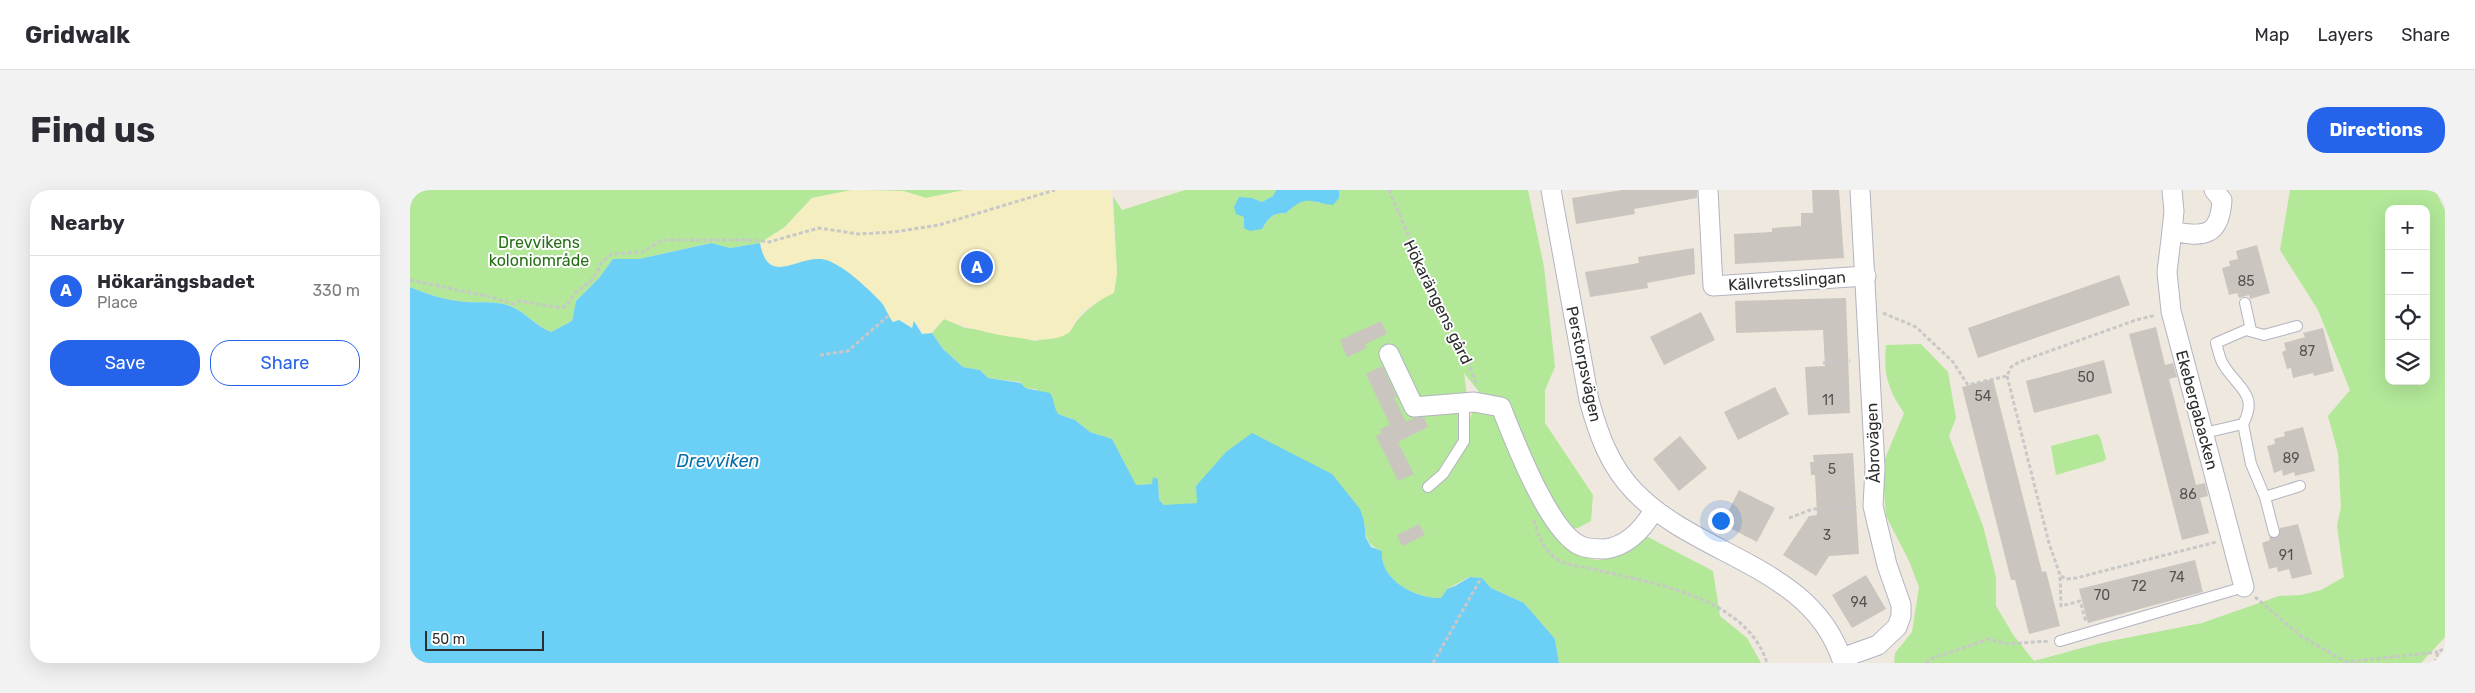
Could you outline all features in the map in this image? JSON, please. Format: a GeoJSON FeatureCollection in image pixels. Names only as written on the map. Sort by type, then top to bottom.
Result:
{"type":"FeatureCollection","features":[{"type":"Feature","properties":{"kind":"street","name":"Perstorpsvägen"},"geometry":{"type":"LineString","coordinates":[[1551,190],[1589,400],[1598,431],[1619,474],[1654,510],[1686,532],[1790,588],[1819,615],[1842,661]]}},
{"type":"Feature","properties":{"kind":"street","name":"Källvretsslingan"},"geometry":{"type":"LineString","coordinates":[[1708,190],[1713,286],[1866,276]]}},
{"type":"Feature","properties":{"kind":"street","name":"Åbrovägen"},"geometry":{"type":"LineString","coordinates":[[1842,661],[1878,645],[1897,627],[1901,616],[1901,605],[1886,564],[1873,506],[1876,468],[1860,190]]}},
{"type":"Feature","properties":{"kind":"street","name":"Ekebergabacken"},"geometry":{"type":"LineString","coordinates":[[2172,190],[2174,211],[2167,272],[2171,311],[2244,587]]}},
{"type":"Feature","properties":{"kind":"street"},"geometry":{"type":"LineString","coordinates":[[2172,231],[2200,234],[2214,229],[2221,217],[2222,200],[2214,190]]}},
{"type":"Feature","properties":{"kind":"street"},"geometry":{"type":"LineString","coordinates":[[1389,354],[1414,408],[1474,402],[1502,407],[1514,440],[1543,501],[1562,529],[1579,546],[1598,549],[1613,548],[1638,533],[1654,510]]}},
{"type":"Feature","properties":{"kind":"lane"},"geometry":{"type":"LineString","coordinates":[[2245,303],[2251,330]]}},
{"type":"Feature","properties":{"kind":"lane"},"geometry":{"type":"LineString","coordinates":[[2274,532],[2264,497],[2251,464],[2242,424],[2249,412],[2247,394],[2222,362],[2216,343],[2251,330],[2264,335],[2297,326]]}},
{"type":"Feature","properties":{"kind":"lane"},"geometry":{"type":"LineString","coordinates":[[1428,487],[1443,474],[1464,441],[1464,403]]}},
{"type":"Feature","properties":{"kind":"lane"},"geometry":{"type":"LineString","coordinates":[[2204,433],[2242,424]]}},
{"type":"Feature","properties":{"kind":"lane"},"geometry":{"type":"LineString","coordinates":[[2264,497],[2300,486]]}},
{"type":"Feature","properties":{"kind":"lane"},"geometry":{"type":"LineString","coordinates":[[2060,641],[2244,587]]}},
{"type":"Feature","properties":{"kind":"path"},"geometry":{"type":"LineString","coordinates":[[410,280],[491,297],[514,304],[519,302],[561,308],[567,305],[575,293],[594,280],[602,262],[612,254],[642,252],[663,240],[754,240],[768,242],[819,228],[858,234],[894,232],[939,225],[1055,190]]}},
{"type":"Feature","properties":{"kind":"path","name":"Hökarängens gård"},"geometry":{"type":"LineString","coordinates":[[1389,190],[1443,317],[1469,364],[1480,393],[1496,407]]}},
{"type":"Feature","properties":{"kind":"path"},"geometry":{"type":"LineString","coordinates":[[2440,190],[2445,202]]}},
{"type":"Feature","properties":{"kind":"path"},"geometry":{"type":"LineString","coordinates":[[1866,306],[1916,327],[1953,362],[1968,385],[2007,376]]}},
{"type":"Feature","properties":{"kind":"path"},"geometry":{"type":"LineString","coordinates":[[2090,632],[2080,601],[2061,606],[2060,576],[2049,543],[2007,376],[2011,368],[2019,362],[2136,320],[2171,311]]}},
{"type":"Feature","properties":{"kind":"path"},"geometry":{"type":"LineString","coordinates":[[820,355],[848,351],[888,316]]}},
{"type":"Feature","properties":{"kind":"path"},"geometry":{"type":"LineString","coordinates":[[1823,363],[1850,362]]}},
{"type":"Feature","properties":{"kind":"path"},"geometry":{"type":"LineString","coordinates":[[1790,518],[1813,509],[1873,506]]}},
{"type":"Feature","properties":{"kind":"path"},"geometry":{"type":"LineString","coordinates":[[2060,576],[2066,579],[2076,578],[2216,543],[2229,530]]}},
{"type":"Feature","properties":{"kind":"path"},"geometry":{"type":"LineString","coordinates":[[1433,663],[1481,578]]}},
{"type":"Feature","properties":{"kind":"path"},"geometry":{"type":"LineString","coordinates":[[2244,587],[2301,636],[2346,662],[2438,652],[2445,648]]}},
{"type":"Feature","properties":{"kind":"path"},"geometry":{"type":"LineString","coordinates":[[1926,663],[1930,659],[1989,639],[2006,644],[2060,641]]}},
{"type":"Feature","properties":{"kind":"path"},"geometry":{"type":"LineString","coordinates":[[2435,663],[2438,652]]}},
{"type":"Feature","properties":{"kind":"green space","name":"Drevvikens koloniområde"},"geometry":{"type":"Polygon","coordinates":[[[410,190],[852,190],[812,198],[785,227],[760,243],[730,248],[710,243],[639,259],[613,259],[599,278],[576,301],[572,321],[551,332],[506,305],[451,300],[410,287],[410,190]]]}},
{"type":"Feature","properties":{"kind":"green space"},"geometry":{"type":"Polygon","coordinates":[[[852,190],[965,190],[926,198],[903,191],[852,190]]]}},
{"type":"Feature","properties":{"kind":"green space"},"geometry":{"type":"Polygon","coordinates":[[[1185,190],[1276,190],[1273,196],[1262,202],[1252,198],[1244,217],[1244,228],[1262,229],[1271,217],[1286,213],[1300,202],[1308,200],[1318,203],[1339,198],[1339,190],[1528,190],[1544,267],[1555,367],[1545,390],[1545,423],[1593,495],[1591,521],[1578,528],[1558,530],[1583,555],[1591,559],[1599,560],[1616,555],[1646,536],[1713,571],[1720,616],[1747,638],[1761,663],[1559,663],[1555,639],[1524,603],[1491,588],[1481,578],[1469,577],[1447,589],[1441,598],[1420,595],[1410,591],[1392,578],[1386,570],[1382,551],[1373,546],[1368,540],[1364,521],[1197,503],[1164,506],[1159,500],[1158,479],[1152,484],[1136,485],[1125,466],[1100,435],[1090,432],[1075,420],[1058,414],[1036,389],[1024,388],[1021,382],[988,378],[980,370],[963,367],[943,349],[932,333],[944,319],[965,328],[985,330],[1035,341],[1069,333],[1078,319],[1088,309],[1114,292],[1117,273],[1113,196],[1122,210],[1185,190]],[[1464,373],[1470,419],[1479,392],[1464,373]]]}},
{"type":"Feature","properties":{"kind":"green space"},"geometry":{"type":"Polygon","coordinates":[[[2290,190],[2435,190],[2445,210],[2445,637],[2421,663],[1894,663],[1895,653],[1912,632],[1919,587],[1909,561],[1886,516],[1882,466],[1904,413],[1890,389],[1885,364],[1886,345],[1921,344],[1948,372],[1956,418],[1949,436],[1983,526],[1996,577],[1996,606],[2014,636],[2034,661],[2100,643],[2202,623],[2279,596],[2301,595],[2321,590],[2344,577],[2337,526],[2341,507],[2338,453],[2328,416],[2350,390],[2318,310],[2280,250],[2290,190]]]}},
{"type":"Feature","properties":{"kind":"green space"},"geometry":{"type":"Polygon","coordinates":[[[2097,434],[2100,437],[2106,458],[2104,461],[2056,475],[2051,446],[2097,434]]]}},
{"type":"Feature","properties":{"kind":"sand"},"geometry":{"type":"Polygon","coordinates":[[[852,190],[903,191],[926,198],[965,190],[1111,190],[1117,273],[1114,293],[1087,309],[1078,318],[1069,332],[1059,337],[1027,339],[989,333],[944,319],[929,335],[922,334],[919,323],[918,325],[914,322],[913,328],[900,320],[893,322],[881,303],[861,285],[820,259],[782,267],[775,266],[763,255],[760,243],[785,227],[812,198],[852,190]]]}},
{"type":"Feature","properties":{"kind":"water"},"geometry":{"type":"Polygon","coordinates":[[[1276,190],[1339,190],[1339,198],[1333,205],[1304,201],[1286,213],[1271,217],[1262,229],[1250,231],[1244,228],[1244,217],[1236,214],[1234,207],[1239,197],[1252,198],[1262,202],[1273,196],[1276,190]]]}},
{"type":"Feature","properties":{"kind":"water","name":"Drevviken"},"geometry":{"type":"Polygon","coordinates":[[[711,243],[730,248],[760,243],[764,257],[771,265],[778,267],[818,259],[836,264],[857,279],[881,302],[893,322],[899,320],[912,328],[914,321],[922,334],[932,333],[943,349],[963,367],[980,370],[988,378],[1021,383],[1025,388],[1050,393],[1058,414],[1075,420],[1090,432],[1112,439],[1136,485],[1152,484],[1153,477],[1158,479],[1159,500],[1164,505],[1197,503],[1196,486],[1226,452],[1252,433],[1332,474],[1360,509],[1366,538],[1371,547],[1382,551],[1386,570],[1401,585],[1420,595],[1441,598],[1447,589],[1470,577],[1482,578],[1491,588],[1524,603],[1555,639],[1559,663],[410,663],[410,287],[451,300],[506,305],[551,332],[572,321],[576,301],[599,278],[613,259],[639,259],[711,243]]]}},
{"type":"Feature","properties":{"kind":"building"},"geometry":{"type":"Polygon","coordinates":[[[1622,190],[1697,190],[1697,198],[1634,209],[1635,214],[1576,224],[1572,198],[1622,190]]]}},
{"type":"Feature","properties":{"kind":"building"},"geometry":{"type":"Polygon","coordinates":[[[1812,190],[1839,190],[1844,258],[1735,264],[1734,234],[1772,232],[1772,228],[1801,226],[1801,213],[1813,213],[1812,190]]]}},
{"type":"Feature","properties":{"kind":"building"},"geometry":{"type":"Polygon","coordinates":[[[2257,245],[2270,293],[2250,299],[2249,295],[2239,298],[2237,293],[2229,295],[2222,268],[2230,266],[2229,261],[2238,259],[2236,251],[2257,245]]]}},
{"type":"Feature","properties":{"kind":"building"},"geometry":{"type":"Polygon","coordinates":[[[1694,248],[1695,274],[1647,283],[1648,288],[1590,297],[1585,272],[1639,263],[1638,257],[1694,248]]]}},
{"type":"Feature","properties":{"kind":"building"},"geometry":{"type":"Polygon","coordinates":[[[2119,275],[2130,305],[1978,358],[1968,328],[2119,275]]]}},
{"type":"Feature","properties":{"kind":"building"},"geometry":{"type":"Polygon","coordinates":[[[1846,298],[1850,413],[1808,415],[1805,367],[1825,366],[1823,330],[1736,333],[1735,301],[1846,298]]]}},
{"type":"Feature","properties":{"kind":"building"},"geometry":{"type":"Polygon","coordinates":[[[1701,312],[1715,340],[1664,365],[1650,337],[1701,312]]]}},
{"type":"Feature","properties":{"kind":"building"},"geometry":{"type":"Polygon","coordinates":[[[1381,321],[1387,334],[1365,344],[1367,348],[1347,357],[1340,340],[1381,321]]]}},
{"type":"Feature","properties":{"kind":"building"},"geometry":{"type":"Polygon","coordinates":[[[2156,327],[2165,365],[2173,363],[2177,377],[2169,379],[2196,485],[2205,483],[2208,496],[2200,498],[2209,533],[2182,540],[2129,334],[2156,327]]]}},
{"type":"Feature","properties":{"kind":"building"},"geometry":{"type":"Polygon","coordinates":[[[2323,328],[2334,371],[2314,376],[2313,373],[2293,378],[2291,368],[2287,369],[2282,352],[2286,350],[2284,343],[2305,337],[2303,333],[2323,328]]]}},
{"type":"Feature","properties":{"kind":"building"},"geometry":{"type":"Polygon","coordinates":[[[2104,360],[2112,393],[2034,413],[2026,381],[2104,360]]]}},
{"type":"Feature","properties":{"kind":"building"},"geometry":{"type":"Polygon","coordinates":[[[1382,366],[1397,397],[1394,398],[1406,422],[1414,418],[1424,417],[1428,427],[1398,442],[1414,474],[1398,481],[1376,436],[1382,433],[1380,429],[1390,425],[1366,374],[1382,366]]]}},
{"type":"Feature","properties":{"kind":"building"},"geometry":{"type":"Polygon","coordinates":[[[1993,379],[2042,572],[2046,571],[2060,626],[2029,634],[2015,580],[2011,580],[1962,387],[1993,379]]]}},
{"type":"Feature","properties":{"kind":"building"},"geometry":{"type":"Polygon","coordinates":[[[1775,387],[1789,414],[1738,440],[1724,412],[1775,387]]]}},
{"type":"Feature","properties":{"kind":"building"},"geometry":{"type":"Polygon","coordinates":[[[2303,427],[2315,471],[2295,476],[2294,472],[2283,476],[2282,470],[2274,473],[2267,446],[2275,444],[2274,439],[2285,436],[2284,432],[2303,427]]]}},
{"type":"Feature","properties":{"kind":"building"},"geometry":{"type":"Polygon","coordinates":[[[1680,436],[1707,468],[1679,491],[1653,459],[1680,436]]]}},
{"type":"Feature","properties":{"kind":"building"},"geometry":{"type":"Polygon","coordinates":[[[1853,453],[1859,554],[1829,556],[1816,576],[1783,555],[1809,516],[1817,515],[1815,475],[1811,475],[1810,462],[1814,462],[1813,455],[1853,453]]]}},
{"type":"Feature","properties":{"kind":"building"},"geometry":{"type":"Polygon","coordinates":[[[1739,490],[1775,508],[1757,542],[1722,524],[1739,490]]]}},
{"type":"Feature","properties":{"kind":"building"},"geometry":{"type":"Polygon","coordinates":[[[1419,524],[1425,535],[1402,546],[1397,535],[1419,524]]]}},
{"type":"Feature","properties":{"kind":"building"},"geometry":{"type":"Polygon","coordinates":[[[2298,524],[2312,574],[2292,579],[2289,569],[2278,572],[2277,567],[2269,569],[2262,543],[2270,540],[2269,537],[2278,537],[2280,528],[2298,524]]]}},
{"type":"Feature","properties":{"kind":"building"},"geometry":{"type":"Polygon","coordinates":[[[2195,560],[2203,592],[2088,623],[2079,589],[2195,560]]]}},
{"type":"Feature","properties":{"kind":"building"},"geometry":{"type":"Polygon","coordinates":[[[1866,575],[1886,609],[1852,628],[1832,595],[1866,575]]]}},
{"type":"Feature","properties":{"kind":"place","name":"Hökarängsbadet"},"geometry":{"type":"Point","coordinates":[977,267]}}]}
